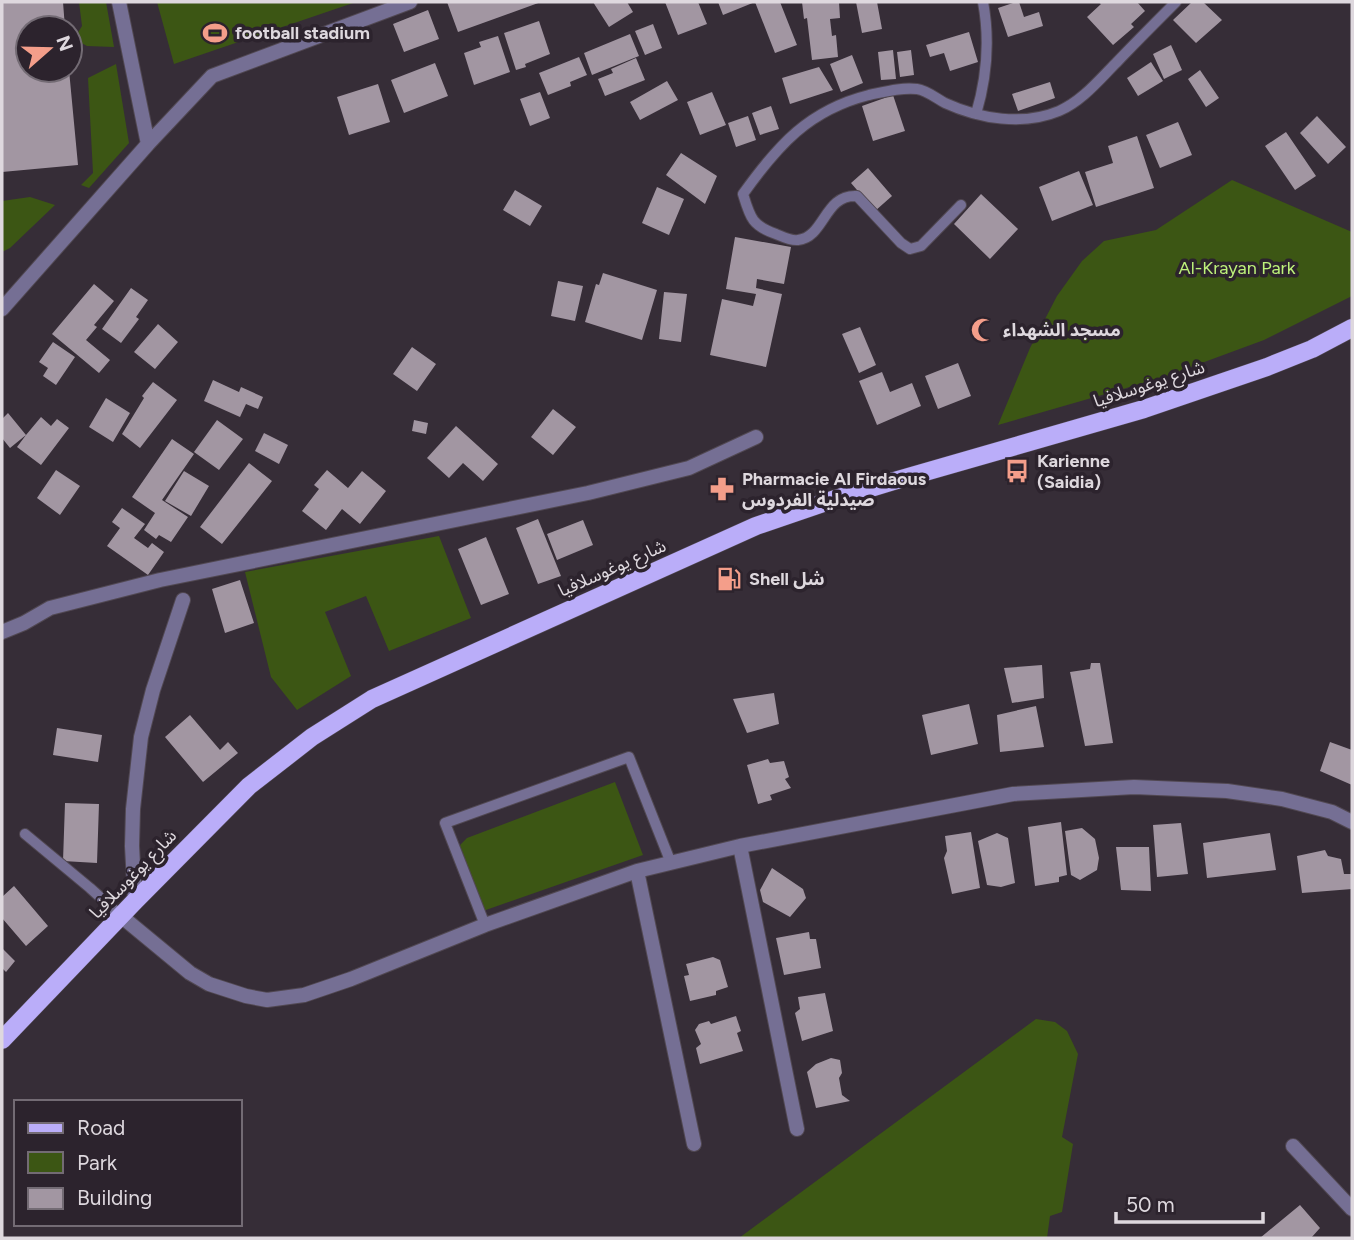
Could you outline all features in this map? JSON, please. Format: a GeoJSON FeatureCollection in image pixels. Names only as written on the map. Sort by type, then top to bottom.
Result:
{"type":"FeatureCollection","features":[{"type":"Feature","properties":{"kind":"main road","name":"شارع يوغوسلافيا"},"geometry":{"type":"LineString","coordinates":[[2,1040],[249,786],[312,737],[372,699],[756,526],[894,481],[1144,409],[1267,367],[1312,349],[1352,328]]}},
{"type":"Feature","properties":{"kind":"street"},"geometry":{"type":"LineString","coordinates":[[119,2],[148,144]]}},
{"type":"Feature","properties":{"kind":"street"},"geometry":{"type":"LineString","coordinates":[[4,303],[212,76],[387,6],[410,2]]}},
{"type":"Feature","properties":{"kind":"street"},"geometry":{"type":"LineString","coordinates":[[2,632],[50,608],[160,580],[588,493],[689,468],[755,436]]}},
{"type":"Feature","properties":{"kind":"street"},"geometry":{"type":"LineString","coordinates":[[135,901],[132,808],[141,737],[153,690],[183,600]]}},
{"type":"Feature","properties":{"kind":"street"},"geometry":{"type":"LineString","coordinates":[[121,916],[190,973],[209,984],[267,1000],[304,995],[351,979],[485,925],[637,871],[740,846],[1013,794],[1134,787],[1227,791],[1282,799],[1332,812],[1352,822]]}},
{"type":"Feature","properties":{"kind":"street"},"geometry":{"type":"LineString","coordinates":[[740,846],[797,1129]]}},
{"type":"Feature","properties":{"kind":"street"},"geometry":{"type":"LineString","coordinates":[[637,871],[694,1144]]}},
{"type":"Feature","properties":{"kind":"street"},"geometry":{"type":"LineString","coordinates":[[1293,1146],[1352,1209]]}},
{"type":"Feature","properties":{"kind":"lane"},"geometry":{"type":"LineString","coordinates":[[976,114],[986,68],[988,33],[983,2]]}},
{"type":"Feature","properties":{"kind":"lane"},"geometry":{"type":"LineString","coordinates":[[961,205],[921,246],[910,250],[857,196],[838,200],[810,235],[794,241],[761,229],[749,215],[743,194],[765,163],[805,124],[846,101],[885,91],[919,89],[976,114],[1007,120],[1030,119],[1057,112],[1085,93],[1176,2]]}},
{"type":"Feature","properties":{"kind":"lane"},"geometry":{"type":"LineString","coordinates":[[485,925],[445,823],[629,757],[671,863]]}},
{"type":"Feature","properties":{"kind":"lane"},"geometry":{"type":"LineString","coordinates":[[24,834],[121,916]]}},
{"type":"Feature","properties":{"kind":"green space"},"geometry":{"type":"Polygon","coordinates":[[[79,2],[106,2],[114,47],[84,44],[84,14],[80,14],[79,2]]]}},
{"type":"Feature","properties":{"kind":"green space","name":"football stadium"},"geometry":{"type":"Polygon","coordinates":[[[157,2],[356,2],[174,64],[157,2]]]}},
{"type":"Feature","properties":{"kind":"green space"},"geometry":{"type":"Polygon","coordinates":[[[116,64],[129,143],[89,188],[81,185],[93,173],[88,78],[116,64]]]}},
{"type":"Feature","properties":{"kind":"green space","name":"Al-Krayan Park"},"geometry":{"type":"Polygon","coordinates":[[[1232,180],[1352,232],[1352,296],[1264,340],[1161,378],[998,425],[1030,348],[1057,296],[1082,261],[1104,241],[1156,230],[1232,180]]]}},
{"type":"Feature","properties":{"kind":"green space"},"geometry":{"type":"Polygon","coordinates":[[[30,197],[55,205],[10,248],[2,252],[2,201],[30,197]]]}},
{"type":"Feature","properties":{"kind":"green space"},"geometry":{"type":"Polygon","coordinates":[[[439,536],[471,618],[389,651],[366,596],[325,612],[351,676],[297,710],[271,677],[245,572],[439,536]]]}},
{"type":"Feature","properties":{"kind":"green space"},"geometry":{"type":"Polygon","coordinates":[[[615,782],[643,855],[483,911],[460,845],[467,838],[615,782]]]}},
{"type":"Feature","properties":{"kind":"green space"},"geometry":{"type":"Polygon","coordinates":[[[1036,1019],[1055,1022],[1067,1031],[1078,1054],[1062,1137],[1073,1144],[1062,1212],[1050,1216],[1047,1238],[739,1238],[1036,1019]]]}},
{"type":"Feature","properties":{"kind":"building"},"geometry":{"type":"Polygon","coordinates":[[[2,2],[63,2],[64,14],[14,14],[14,84],[70,84],[78,165],[2,172],[2,2]]]}},
{"type":"Feature","properties":{"kind":"building"},"geometry":{"type":"Polygon","coordinates":[[[447,2],[541,2],[458,32],[447,2]]]}},
{"type":"Feature","properties":{"kind":"building"},"geometry":{"type":"Polygon","coordinates":[[[593,2],[627,2],[633,12],[609,27],[593,2]]]}},
{"type":"Feature","properties":{"kind":"building"},"geometry":{"type":"Polygon","coordinates":[[[665,2],[698,2],[707,24],[678,35],[665,2]]]}},
{"type":"Feature","properties":{"kind":"building"},"geometry":{"type":"Polygon","coordinates":[[[718,2],[755,2],[723,15],[718,2]]]}},
{"type":"Feature","properties":{"kind":"building"},"geometry":{"type":"Polygon","coordinates":[[[755,2],[780,2],[797,45],[775,53],[755,2]]]}},
{"type":"Feature","properties":{"kind":"building"},"geometry":{"type":"Polygon","coordinates":[[[802,2],[839,2],[840,18],[830,19],[832,36],[836,35],[838,57],[812,60],[807,18],[804,19],[802,2]]]}},
{"type":"Feature","properties":{"kind":"building"},"geometry":{"type":"Polygon","coordinates":[[[856,2],[877,2],[882,29],[862,33],[856,2]]]}},
{"type":"Feature","properties":{"kind":"building"},"geometry":{"type":"Polygon","coordinates":[[[1019,2],[1024,17],[1039,12],[1043,26],[1008,37],[998,8],[1019,2]]]}},
{"type":"Feature","properties":{"kind":"building"},"geometry":{"type":"Polygon","coordinates":[[[1098,2],[1137,2],[1145,11],[1131,24],[1134,27],[1113,45],[1087,17],[1101,4],[1098,2]]]}},
{"type":"Feature","properties":{"kind":"building"},"geometry":{"type":"Polygon","coordinates":[[[1192,2],[1203,2],[1222,20],[1196,43],[1173,20],[1192,2]]]}},
{"type":"Feature","properties":{"kind":"building"},"geometry":{"type":"Polygon","coordinates":[[[428,10],[439,39],[404,52],[393,24],[428,10]]]}},
{"type":"Feature","properties":{"kind":"building"},"geometry":{"type":"Polygon","coordinates":[[[539,21],[550,54],[516,70],[504,33],[539,21]]]}},
{"type":"Feature","properties":{"kind":"building"},"geometry":{"type":"Polygon","coordinates":[[[653,24],[662,48],[645,55],[635,31],[653,24]]]}},
{"type":"Feature","properties":{"kind":"building"},"geometry":{"type":"Polygon","coordinates":[[[969,32],[978,62],[950,71],[944,53],[930,57],[926,45],[969,32]]]}},
{"type":"Feature","properties":{"kind":"building"},"geometry":{"type":"Polygon","coordinates":[[[630,34],[639,56],[592,75],[584,53],[630,34]]]}},
{"type":"Feature","properties":{"kind":"building"},"geometry":{"type":"Polygon","coordinates":[[[498,36],[510,72],[474,85],[464,53],[481,47],[479,42],[498,36]]]}},
{"type":"Feature","properties":{"kind":"building"},"geometry":{"type":"Polygon","coordinates":[[[1171,45],[1182,70],[1164,79],[1153,54],[1171,45]]]}},
{"type":"Feature","properties":{"kind":"building"},"geometry":{"type":"Polygon","coordinates":[[[893,50],[896,79],[881,80],[878,52],[893,50]]]}},
{"type":"Feature","properties":{"kind":"building"},"geometry":{"type":"Polygon","coordinates":[[[911,50],[914,75],[900,77],[897,52],[911,50]]]}},
{"type":"Feature","properties":{"kind":"building"},"geometry":{"type":"Polygon","coordinates":[[[852,55],[863,83],[841,92],[830,64],[852,55]]]}},
{"type":"Feature","properties":{"kind":"building"},"geometry":{"type":"Polygon","coordinates":[[[579,57],[587,75],[570,82],[571,86],[548,95],[539,73],[579,57]]]}},
{"type":"Feature","properties":{"kind":"building"},"geometry":{"type":"Polygon","coordinates":[[[636,58],[645,80],[605,96],[598,79],[613,73],[611,69],[636,58]]]}},
{"type":"Feature","properties":{"kind":"building"},"geometry":{"type":"Polygon","coordinates":[[[1151,62],[1163,81],[1138,96],[1127,78],[1151,62]]]}},
{"type":"Feature","properties":{"kind":"building"},"geometry":{"type":"Polygon","coordinates":[[[435,63],[448,96],[404,113],[391,80],[435,63]]]}},
{"type":"Feature","properties":{"kind":"building"},"geometry":{"type":"Polygon","coordinates":[[[819,67],[833,90],[790,104],[782,78],[819,67]]]}},
{"type":"Feature","properties":{"kind":"building"},"geometry":{"type":"Polygon","coordinates":[[[1200,70],[1219,98],[1206,107],[1188,79],[1200,70]]]}},
{"type":"Feature","properties":{"kind":"building"},"geometry":{"type":"Polygon","coordinates":[[[667,81],[678,100],[640,120],[630,102],[667,81]]]}},
{"type":"Feature","properties":{"kind":"building"},"geometry":{"type":"Polygon","coordinates":[[[1050,82],[1055,98],[1018,111],[1012,94],[1050,82]]]}},
{"type":"Feature","properties":{"kind":"building"},"geometry":{"type":"Polygon","coordinates":[[[378,84],[390,122],[349,135],[337,97],[378,84]]]}},
{"type":"Feature","properties":{"kind":"building"},"geometry":{"type":"Polygon","coordinates":[[[540,92],[550,118],[530,126],[520,99],[540,92]]]}},
{"type":"Feature","properties":{"kind":"building"},"geometry":{"type":"Polygon","coordinates":[[[712,92],[726,125],[700,135],[687,102],[712,92]]]}},
{"type":"Feature","properties":{"kind":"building"},"geometry":{"type":"Polygon","coordinates":[[[893,95],[905,131],[873,141],[862,106],[893,95]]]}},
{"type":"Feature","properties":{"kind":"building"},"geometry":{"type":"Polygon","coordinates":[[[771,106],[779,129],[760,135],[752,113],[771,106]]]}},
{"type":"Feature","properties":{"kind":"building"},"geometry":{"type":"Polygon","coordinates":[[[748,116],[756,140],[736,147],[728,123],[748,116]]]}},
{"type":"Feature","properties":{"kind":"building"},"geometry":{"type":"Polygon","coordinates":[[[1317,116],[1346,147],[1328,164],[1300,133],[1317,116]]]}},
{"type":"Feature","properties":{"kind":"building"},"geometry":{"type":"Polygon","coordinates":[[[1178,122],[1192,155],[1160,168],[1146,135],[1178,122]]]}},
{"type":"Feature","properties":{"kind":"building"},"geometry":{"type":"Polygon","coordinates":[[[1286,132],[1316,176],[1295,190],[1265,146],[1286,132]]]}},
{"type":"Feature","properties":{"kind":"building"},"geometry":{"type":"Polygon","coordinates":[[[1137,136],[1154,188],[1096,207],[1085,172],[1113,163],[1108,146],[1137,136]]]}},
{"type":"Feature","properties":{"kind":"building"},"geometry":{"type":"Polygon","coordinates":[[[681,153],[717,176],[705,204],[666,175],[681,153]]]}},
{"type":"Feature","properties":{"kind":"building"},"geometry":{"type":"Polygon","coordinates":[[[868,168],[892,196],[875,211],[851,183],[868,168]]]}},
{"type":"Feature","properties":{"kind":"building"},"geometry":{"type":"Polygon","coordinates":[[[1079,171],[1093,205],[1052,221],[1039,187],[1079,171]]]}},
{"type":"Feature","properties":{"kind":"building"},"geometry":{"type":"Polygon","coordinates":[[[657,187],[684,199],[669,235],[642,223],[657,187]]]}},
{"type":"Feature","properties":{"kind":"building"},"geometry":{"type":"Polygon","coordinates":[[[515,190],[542,206],[530,226],[503,210],[515,190]]]}},
{"type":"Feature","properties":{"kind":"building"},"geometry":{"type":"Polygon","coordinates":[[[981,194],[1018,229],[990,259],[954,224],[981,194]]]}},
{"type":"Feature","properties":{"kind":"building"},"geometry":{"type":"Polygon","coordinates":[[[735,237],[791,247],[784,284],[757,279],[756,288],[782,294],[766,367],[710,355],[722,299],[753,306],[756,294],[726,289],[735,237]]]}},
{"type":"Feature","properties":{"kind":"building"},"geometry":{"type":"Polygon","coordinates":[[[603,273],[657,290],[642,340],[585,322],[596,284],[599,285],[603,273]]]}},
{"type":"Feature","properties":{"kind":"building"},"geometry":{"type":"Polygon","coordinates":[[[558,281],[583,286],[575,321],[551,316],[558,281]]]}},
{"type":"Feature","properties":{"kind":"building"},"geometry":{"type":"Polygon","coordinates":[[[94,284],[114,301],[94,325],[97,327],[86,340],[110,360],[99,373],[52,334],[94,284]]]}},
{"type":"Feature","properties":{"kind":"building"},"geometry":{"type":"Polygon","coordinates":[[[131,288],[148,300],[136,317],[139,319],[121,343],[102,329],[131,288]]]}},
{"type":"Feature","properties":{"kind":"building"},"geometry":{"type":"Polygon","coordinates":[[[664,292],[687,294],[681,342],[659,339],[664,292]]]}},
{"type":"Feature","properties":{"kind":"building"},"geometry":{"type":"Polygon","coordinates":[[[158,324],[178,342],[155,369],[134,352],[158,324]]]}},
{"type":"Feature","properties":{"kind":"building"},"geometry":{"type":"Polygon","coordinates":[[[860,327],[876,365],[859,373],[842,334],[860,327]]]}},
{"type":"Feature","properties":{"kind":"building"},"geometry":{"type":"Polygon","coordinates":[[[53,342],[75,357],[56,385],[43,376],[48,368],[39,362],[53,342]]]}},
{"type":"Feature","properties":{"kind":"building"},"geometry":{"type":"Polygon","coordinates":[[[412,347],[436,364],[417,391],[393,374],[412,347]]]}},
{"type":"Feature","properties":{"kind":"building"},"geometry":{"type":"Polygon","coordinates":[[[958,363],[971,396],[938,409],[925,376],[958,363]]]}},
{"type":"Feature","properties":{"kind":"building"},"geometry":{"type":"Polygon","coordinates":[[[882,372],[890,392],[912,383],[921,406],[877,425],[859,381],[882,372]]]}},
{"type":"Feature","properties":{"kind":"building"},"geometry":{"type":"Polygon","coordinates":[[[213,380],[239,392],[241,387],[263,397],[258,409],[246,404],[240,417],[204,401],[213,380]]]}},
{"type":"Feature","properties":{"kind":"building"},"geometry":{"type":"Polygon","coordinates":[[[153,382],[177,400],[140,448],[122,434],[144,398],[142,396],[153,382]]]}},
{"type":"Feature","properties":{"kind":"building"},"geometry":{"type":"Polygon","coordinates":[[[106,398],[130,413],[113,442],[89,427],[106,398]]]}},
{"type":"Feature","properties":{"kind":"building"},"geometry":{"type":"Polygon","coordinates":[[[553,409],[576,427],[553,455],[531,437],[553,409]]]}},
{"type":"Feature","properties":{"kind":"building"},"geometry":{"type":"Polygon","coordinates":[[[8,413],[26,435],[10,448],[2,438],[2,419],[8,413]]]}},
{"type":"Feature","properties":{"kind":"building"},"geometry":{"type":"Polygon","coordinates":[[[41,417],[51,426],[57,419],[69,428],[41,465],[17,447],[41,417]]]}},
{"type":"Feature","properties":{"kind":"building"},"geometry":{"type":"Polygon","coordinates":[[[217,420],[243,439],[219,470],[194,452],[217,420]]]}},
{"type":"Feature","properties":{"kind":"building"},"geometry":{"type":"Polygon","coordinates":[[[414,420],[428,423],[426,434],[412,431],[414,420]]]}},
{"type":"Feature","properties":{"kind":"building"},"geometry":{"type":"Polygon","coordinates":[[[456,426],[498,464],[483,481],[463,463],[449,478],[427,458],[456,426]]]}},
{"type":"Feature","properties":{"kind":"building"},"geometry":{"type":"Polygon","coordinates":[[[264,433],[288,445],[279,464],[255,451],[264,433]]]}},
{"type":"Feature","properties":{"kind":"building"},"geometry":{"type":"Polygon","coordinates":[[[172,439],[194,454],[162,500],[188,517],[171,542],[159,535],[156,539],[144,530],[155,513],[132,497],[172,439]]]}},
{"type":"Feature","properties":{"kind":"building"},"geometry":{"type":"Polygon","coordinates":[[[249,463],[272,481],[222,544],[200,527],[249,463]]]}},
{"type":"Feature","properties":{"kind":"building"},"geometry":{"type":"Polygon","coordinates":[[[56,470],[80,486],[60,515],[37,498],[56,470]]]}},
{"type":"Feature","properties":{"kind":"building"},"geometry":{"type":"Polygon","coordinates":[[[327,470],[348,488],[362,471],[386,491],[360,524],[342,509],[326,530],[302,511],[319,489],[314,485],[327,470]]]}},
{"type":"Feature","properties":{"kind":"building"},"geometry":{"type":"Polygon","coordinates":[[[184,471],[209,486],[191,516],[165,501],[184,471]]]}},
{"type":"Feature","properties":{"kind":"building"},"geometry":{"type":"Polygon","coordinates":[[[122,508],[145,524],[134,538],[148,548],[152,543],[164,552],[148,575],[107,546],[120,528],[112,522],[122,508]]]}},
{"type":"Feature","properties":{"kind":"building"},"geometry":{"type":"Polygon","coordinates":[[[538,519],[561,576],[538,584],[516,528],[538,519]]]}},
{"type":"Feature","properties":{"kind":"building"},"geometry":{"type":"Polygon","coordinates":[[[583,520],[593,545],[557,560],[547,534],[583,520]]]}},
{"type":"Feature","properties":{"kind":"building"},"geometry":{"type":"Polygon","coordinates":[[[486,537],[509,594],[481,605],[458,549],[486,537]]]}},
{"type":"Feature","properties":{"kind":"building"},"geometry":{"type":"Polygon","coordinates":[[[240,580],[254,623],[225,633],[212,589],[240,580]]]}},
{"type":"Feature","properties":{"kind":"building"},"geometry":{"type":"Polygon","coordinates":[[[1091,663],[1100,663],[1113,743],[1085,746],[1070,672],[1090,669],[1091,663]]]}},
{"type":"Feature","properties":{"kind":"building"},"geometry":{"type":"Polygon","coordinates":[[[1042,665],[1044,698],[1012,703],[1004,668],[1042,665]]]}},
{"type":"Feature","properties":{"kind":"building"},"geometry":{"type":"Polygon","coordinates":[[[774,693],[779,724],[747,733],[733,699],[774,693]]]}},
{"type":"Feature","properties":{"kind":"building"},"geometry":{"type":"Polygon","coordinates":[[[969,704],[978,744],[931,755],[922,715],[969,704]]]}},
{"type":"Feature","properties":{"kind":"building"},"geometry":{"type":"Polygon","coordinates":[[[1036,706],[1044,747],[1000,752],[997,715],[1036,706]]]}},
{"type":"Feature","properties":{"kind":"building"},"geometry":{"type":"Polygon","coordinates":[[[190,715],[220,750],[228,742],[238,753],[203,782],[165,737],[190,715]]]}},
{"type":"Feature","properties":{"kind":"building"},"geometry":{"type":"Polygon","coordinates":[[[57,728],[102,735],[98,762],[53,755],[57,728]]]}},
{"type":"Feature","properties":{"kind":"building"},"geometry":{"type":"Polygon","coordinates":[[[1330,742],[1352,750],[1352,785],[1320,771],[1330,742]]]}},
{"type":"Feature","properties":{"kind":"building"},"geometry":{"type":"Polygon","coordinates":[[[768,759],[770,763],[784,761],[789,777],[785,779],[791,788],[770,795],[772,800],[758,804],[747,765],[768,759]]]}},
{"type":"Feature","properties":{"kind":"building"},"geometry":{"type":"Polygon","coordinates":[[[65,803],[99,804],[97,863],[63,861],[65,803]]]}},
{"type":"Feature","properties":{"kind":"building"},"geometry":{"type":"Polygon","coordinates":[[[1061,822],[1067,875],[1059,877],[1059,882],[1035,886],[1028,827],[1061,822]]]}},
{"type":"Feature","properties":{"kind":"building"},"geometry":{"type":"Polygon","coordinates":[[[1181,823],[1188,874],[1157,877],[1153,825],[1181,823]]]}},
{"type":"Feature","properties":{"kind":"building"},"geometry":{"type":"Polygon","coordinates":[[[1082,828],[1095,839],[1099,858],[1097,870],[1080,880],[1071,875],[1065,831],[1082,828]]]}},
{"type":"Feature","properties":{"kind":"building"},"geometry":{"type":"Polygon","coordinates":[[[971,832],[980,888],[952,894],[944,858],[947,851],[945,836],[971,832]]]}},
{"type":"Feature","properties":{"kind":"building"},"geometry":{"type":"Polygon","coordinates":[[[997,833],[1008,838],[1015,883],[1001,887],[987,885],[978,841],[997,833]]]}},
{"type":"Feature","properties":{"kind":"building"},"geometry":{"type":"Polygon","coordinates":[[[1270,833],[1276,870],[1207,878],[1203,843],[1270,833]]]}},
{"type":"Feature","properties":{"kind":"building"},"geometry":{"type":"Polygon","coordinates":[[[1116,847],[1149,847],[1151,891],[1121,890],[1116,847]]]}},
{"type":"Feature","properties":{"kind":"building"},"geometry":{"type":"Polygon","coordinates":[[[1325,850],[1328,856],[1341,859],[1344,874],[1352,874],[1352,889],[1302,893],[1297,856],[1325,850]]]}},
{"type":"Feature","properties":{"kind":"building"},"geometry":{"type":"Polygon","coordinates":[[[772,868],[803,889],[806,898],[790,917],[763,902],[760,890],[772,868]]]}},
{"type":"Feature","properties":{"kind":"building"},"geometry":{"type":"Polygon","coordinates":[[[14,886],[48,926],[26,946],[2,918],[2,897],[14,886]]]}},
{"type":"Feature","properties":{"kind":"building"},"geometry":{"type":"Polygon","coordinates":[[[809,932],[810,939],[816,939],[821,968],[784,975],[776,938],[809,932]]]}},
{"type":"Feature","properties":{"kind":"building"},"geometry":{"type":"Polygon","coordinates":[[[2,948],[15,961],[6,972],[2,968],[2,948]]]}},
{"type":"Feature","properties":{"kind":"building"},"geometry":{"type":"Polygon","coordinates":[[[713,957],[720,960],[728,987],[716,991],[716,995],[690,1001],[684,976],[689,975],[686,964],[713,957]]]}},
{"type":"Feature","properties":{"kind":"building"},"geometry":{"type":"Polygon","coordinates":[[[825,993],[833,1031],[802,1041],[795,1013],[800,1009],[798,997],[825,993]]]}},
{"type":"Feature","properties":{"kind":"building"},"geometry":{"type":"Polygon","coordinates":[[[736,1016],[741,1031],[737,1033],[743,1051],[700,1064],[696,1048],[701,1044],[695,1030],[699,1024],[709,1021],[711,1024],[736,1016]]]}},
{"type":"Feature","properties":{"kind":"building"},"geometry":{"type":"Polygon","coordinates":[[[831,1058],[840,1060],[842,1095],[850,1101],[816,1108],[807,1072],[816,1064],[831,1058]]]}},
{"type":"Feature","properties":{"kind":"building"},"geometry":{"type":"Polygon","coordinates":[[[1300,1205],[1320,1228],[1311,1238],[1260,1238],[1300,1205]]]}},
{"type":"Feature","properties":{"kind":"place","name":"football stadium"},"geometry":{"type":"Point","coordinates":[215,33]}},
{"type":"Feature","properties":{"kind":"place","name":"مسجد الشهداء"},"geometry":{"type":"Point","coordinates":[983,330]}},
{"type":"Feature","properties":{"kind":"place","name":"Karienne (Saidia)"},"geometry":{"type":"Point","coordinates":[1017,471]}},
{"type":"Feature","properties":{"kind":"place","name":"Pharmacie Al Firdaous صيدلية الفردوس"},"geometry":{"type":"Point","coordinates":[722,489]}},
{"type":"Feature","properties":{"kind":"place","name":"Shell شل"},"geometry":{"type":"Point","coordinates":[729,579]}}]}
